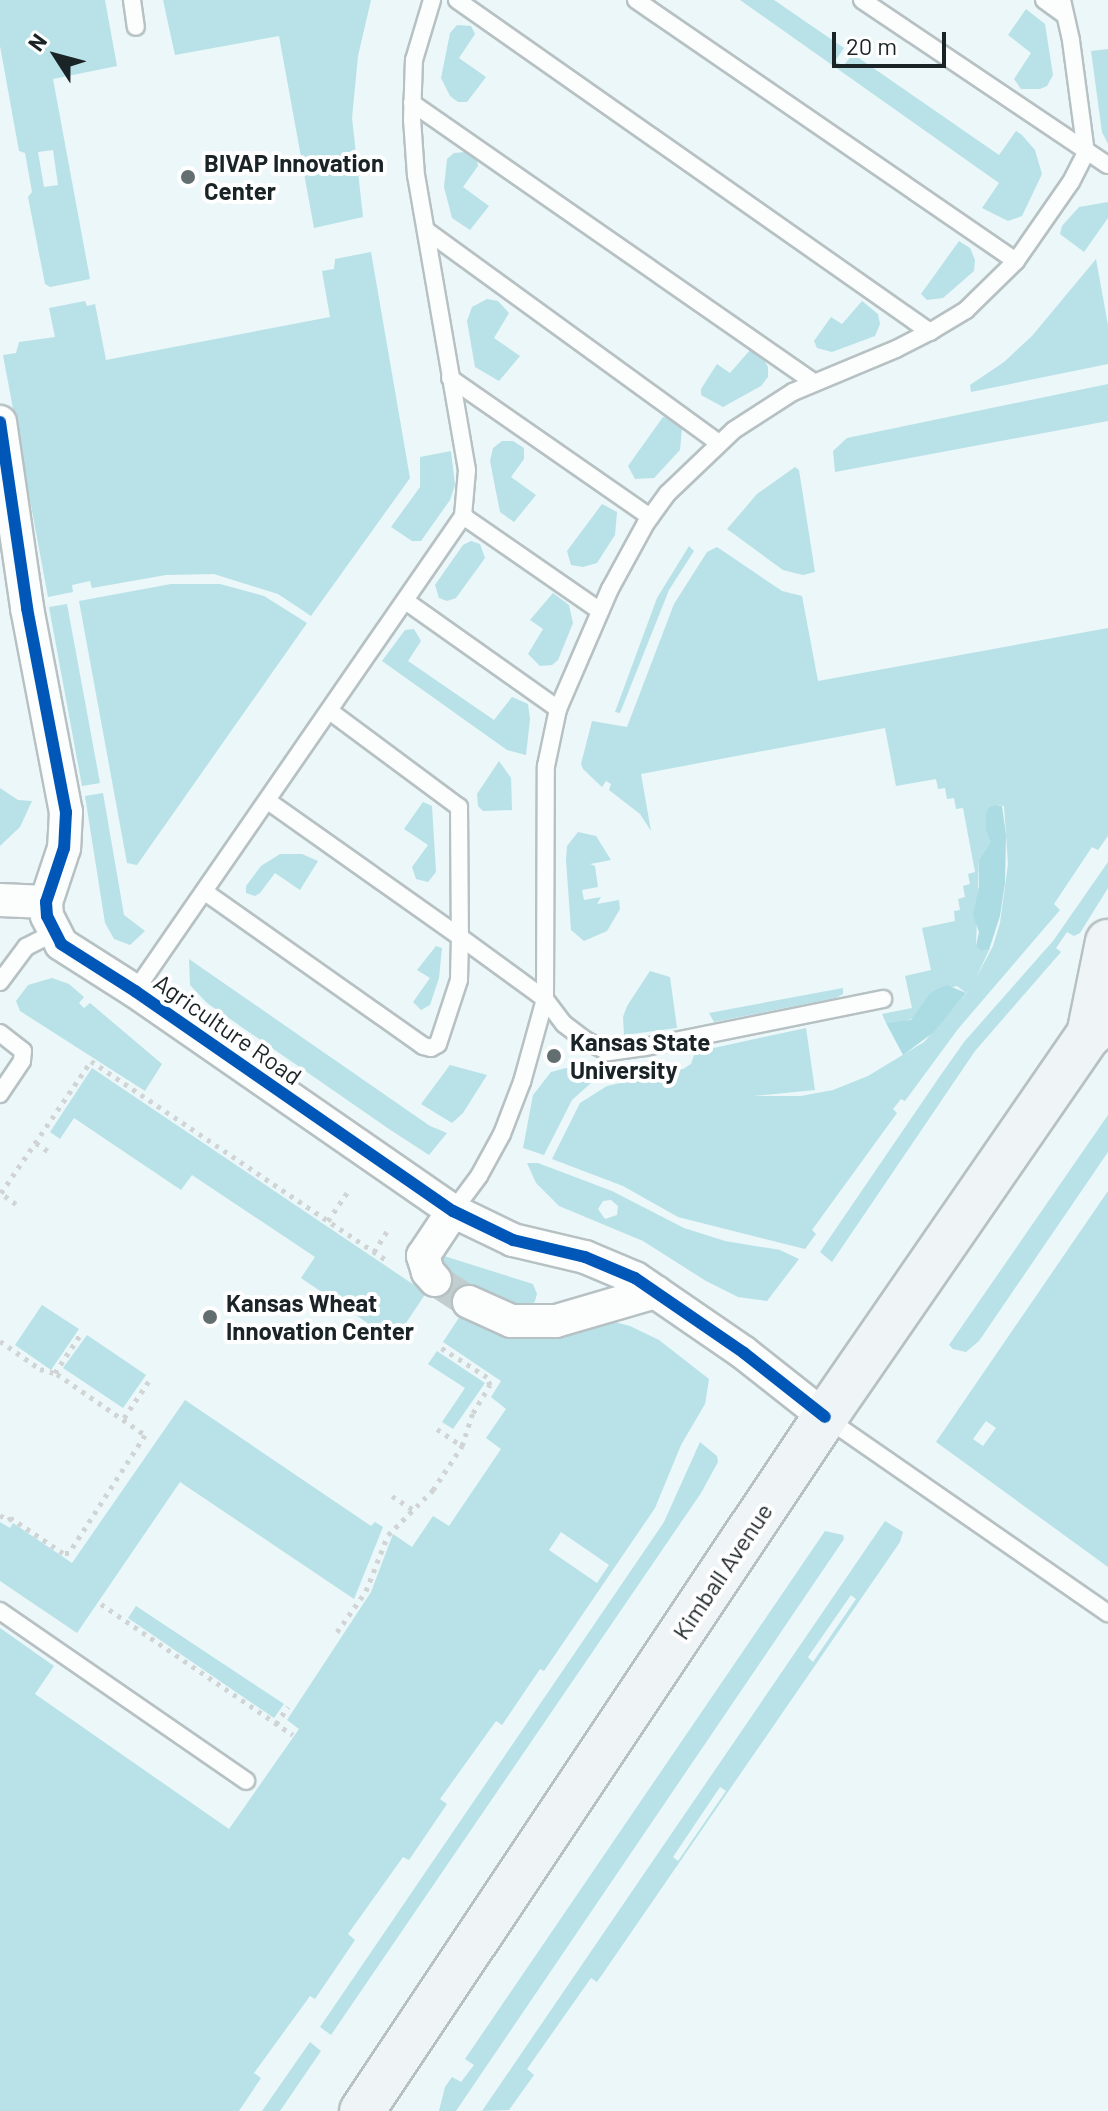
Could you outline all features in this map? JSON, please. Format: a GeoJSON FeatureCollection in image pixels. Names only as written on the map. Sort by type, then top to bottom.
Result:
{"type":"FeatureCollection","features":[{"type":"Feature","properties":{"kind":"main road","name":"Kimball Avenue"},"geometry":{"type":"LineString","coordinates":[[362,2111],[825,1417],[1099,1028],[1108,942]]}},
{"type":"Feature","properties":{"kind":"street"},"geometry":{"type":"LineString","coordinates":[[0,422],[27,608],[66,812],[64,848],[46,902],[53,933]]}},
{"type":"Feature","properties":{"kind":"street"},"geometry":{"type":"LineString","coordinates":[[0,900],[46,902]]}},
{"type":"Feature","properties":{"kind":"street","name":"Agriculture Road"},"geometry":{"type":"LineString","coordinates":[[53,933],[61,944],[135,991],[453,1211],[513,1240],[611,1267],[656,1292],[744,1353],[825,1417]]}},
{"type":"Feature","properties":{"kind":"street"},"geometry":{"type":"LineString","coordinates":[[435,1280],[428,1272],[423,1256],[453,1211]]}},
{"type":"Feature","properties":{"kind":"street"},"geometry":{"type":"LineString","coordinates":[[469,1302],[511,1321],[556,1321],[656,1292]]}},
{"type":"Feature","properties":{"kind":"lane"},"geometry":{"type":"LineString","coordinates":[[132,0],[136,27]]}},
{"type":"Feature","properties":{"kind":"lane"},"geometry":{"type":"LineString","coordinates":[[135,991],[172,933],[205,892],[407,602],[463,516],[467,470],[416,176],[412,103],[414,60],[432,0]]}},
{"type":"Feature","properties":{"kind":"lane"},"geometry":{"type":"LineString","coordinates":[[457,0],[930,332]]}},
{"type":"Feature","properties":{"kind":"lane"},"geometry":{"type":"LineString","coordinates":[[636,0],[1016,261]]}},
{"type":"Feature","properties":{"kind":"lane"},"geometry":{"type":"LineString","coordinates":[[862,0],[1108,165]]}},
{"type":"Feature","properties":{"kind":"lane"},"geometry":{"type":"LineString","coordinates":[[453,1211],[479,1176],[502,1134],[522,1082],[545,999],[546,766],[558,709],[600,611],[650,517],[684,474],[719,443],[770,406],[813,382],[896,349],[966,310],[1016,261],[1071,182],[1086,153],[1071,40],[1062,7],[1044,0]]}},
{"type":"Feature","properties":{"kind":"lane"},"geometry":{"type":"LineString","coordinates":[[412,103],[813,382]]}},
{"type":"Feature","properties":{"kind":"lane"},"geometry":{"type":"LineString","coordinates":[[427,231],[719,443]]}},
{"type":"Feature","properties":{"kind":"lane"},"geometry":{"type":"LineString","coordinates":[[450,378],[650,517]]}},
{"type":"Feature","properties":{"kind":"lane"},"geometry":{"type":"LineString","coordinates":[[463,516],[600,611]]}},
{"type":"Feature","properties":{"kind":"lane"},"geometry":{"type":"LineString","coordinates":[[407,602],[558,709]]}},
{"type":"Feature","properties":{"kind":"lane"},"geometry":{"type":"LineString","coordinates":[[205,892],[423,1046],[431,1048],[442,1036],[459,980],[459,807],[331,712]]}},
{"type":"Feature","properties":{"kind":"lane"},"geometry":{"type":"LineString","coordinates":[[268,801],[545,999],[564,1024],[609,1052],[883,999]]}},
{"type":"Feature","properties":{"kind":"lane"},"geometry":{"type":"LineString","coordinates":[[0,982],[26,947],[53,933]]}},
{"type":"Feature","properties":{"kind":"lane"},"geometry":{"type":"LineString","coordinates":[[0,1033],[23,1051],[22,1061],[0,1094]]}},
{"type":"Feature","properties":{"kind":"lane"},"geometry":{"type":"LineString","coordinates":[[825,1417],[1108,1613]]}},
{"type":"Feature","properties":{"kind":"lane"},"geometry":{"type":"LineString","coordinates":[[0,1611],[246,1781]]}},
{"type":"Feature","properties":{"kind":"path"},"geometry":{"type":"LineString","coordinates":[[16,1204],[1,1193],[91,1061],[396,1267]]}},
{"type":"Feature","properties":{"kind":"path"},"geometry":{"type":"LineString","coordinates":[[36,1143],[51,1153]]}},
{"type":"Feature","properties":{"kind":"path"},"geometry":{"type":"LineString","coordinates":[[328,1221],[348,1191]]}},
{"type":"Feature","properties":{"kind":"path"},"geometry":{"type":"LineString","coordinates":[[374,1252],[388,1230]]}},
{"type":"Feature","properties":{"kind":"path"},"geometry":{"type":"LineString","coordinates":[[55,1374],[82,1332]]}},
{"type":"Feature","properties":{"kind":"path"},"geometry":{"type":"LineString","coordinates":[[0,1341],[142,1430],[144,1441],[69,1553],[63,1553],[12,1517],[8,1520],[0,1515]]}},
{"type":"Feature","properties":{"kind":"path"},"geometry":{"type":"LineString","coordinates":[[337,1632],[366,1591],[388,1535],[397,1523],[415,1511],[462,1446],[473,1413],[490,1385],[487,1377],[440,1347]]}},
{"type":"Feature","properties":{"kind":"path"},"geometry":{"type":"LineString","coordinates":[[124,1418],[151,1378]]}},
{"type":"Feature","properties":{"kind":"path"},"geometry":{"type":"LineString","coordinates":[[437,1429],[462,1446]]}},
{"type":"Feature","properties":{"kind":"path"},"geometry":{"type":"LineString","coordinates":[[392,1496],[415,1511]]}},
{"type":"Feature","properties":{"kind":"path"},"geometry":{"type":"LineString","coordinates":[[101,1604],[293,1735]]}},
{"type":"Feature","properties":{"kind":"path"},"geometry":{"type":"LineString","coordinates":[[276,1724],[288,1707]]}},
{"type":"Feature","properties":{"kind":"shaded area"},"geometry":{"type":"Polygon","coordinates":[[[0,0],[105,0],[117,66],[53,79],[90,279],[50,287],[45,284],[28,197],[32,192],[25,153],[19,151],[0,46],[0,0]],[[53,150],[38,152],[44,187],[58,185],[53,150]]]}},
{"type":"Feature","properties":{"kind":"shaded area"},"geometry":{"type":"Polygon","coordinates":[[[163,0],[371,0],[358,56],[352,118],[363,217],[314,228],[279,36],[175,55],[163,0]]]}},
{"type":"Feature","properties":{"kind":"shaded area"},"geometry":{"type":"Polygon","coordinates":[[[740,0],[774,0],[844,48],[835,61],[843,66],[853,54],[999,155],[1016,131],[1022,135],[1035,150],[1042,174],[1022,216],[1008,221],[982,208],[999,183],[740,0]]]}},
{"type":"Feature","properties":{"kind":"shaded area"},"geometry":{"type":"Polygon","coordinates":[[[1026,9],[1045,24],[1053,75],[1047,86],[1040,89],[1021,89],[1014,79],[1031,53],[1008,35],[1026,9]]]}},
{"type":"Feature","properties":{"kind":"shaded area"},"geometry":{"type":"Polygon","coordinates":[[[457,25],[471,26],[475,34],[459,58],[486,77],[467,102],[458,102],[450,96],[441,78],[450,33],[457,25]]]}},
{"type":"Feature","properties":{"kind":"shaded area"},"geometry":{"type":"Polygon","coordinates":[[[1108,49],[1108,144],[1102,132],[1091,51],[1108,49]]]}},
{"type":"Feature","properties":{"kind":"shaded area"},"geometry":{"type":"Polygon","coordinates":[[[466,152],[477,159],[478,166],[463,187],[489,206],[470,230],[452,218],[444,187],[447,159],[454,153],[466,152]]]}},
{"type":"Feature","properties":{"kind":"shaded area"},"geometry":{"type":"Polygon","coordinates":[[[1108,202],[1108,218],[1084,252],[1060,234],[1062,226],[1079,207],[1108,202]]]}},
{"type":"Feature","properties":{"kind":"shaded area"},"geometry":{"type":"Polygon","coordinates":[[[959,241],[970,248],[975,260],[974,271],[943,298],[927,300],[921,294],[959,241]]]}},
{"type":"Feature","properties":{"kind":"shaded area"},"geometry":{"type":"Polygon","coordinates":[[[371,252],[410,478],[311,616],[278,594],[214,574],[166,575],[92,588],[90,581],[72,585],[73,592],[48,597],[3,355],[16,353],[19,342],[55,337],[49,308],[85,301],[87,306],[95,304],[106,360],[330,317],[322,271],[334,269],[335,259],[371,252]]]}},
{"type":"Feature","properties":{"kind":"shaded area"},"geometry":{"type":"Polygon","coordinates":[[[1096,259],[1108,325],[1108,364],[971,392],[970,385],[1004,362],[1032,336],[1096,259]]]}},
{"type":"Feature","properties":{"kind":"shaded area"},"geometry":{"type":"Polygon","coordinates":[[[487,299],[498,301],[509,313],[494,338],[520,356],[499,381],[475,367],[467,321],[472,307],[487,299]]]}},
{"type":"Feature","properties":{"kind":"shaded area"},"geometry":{"type":"Polygon","coordinates":[[[862,301],[878,314],[880,324],[875,336],[832,352],[817,348],[814,341],[831,317],[842,324],[862,301]]]}},
{"type":"Feature","properties":{"kind":"shaded area"},"geometry":{"type":"Polygon","coordinates":[[[750,350],[762,356],[768,367],[768,377],[761,386],[723,407],[701,395],[701,389],[717,364],[730,373],[750,350]]]}},
{"type":"Feature","properties":{"kind":"shaded area"},"geometry":{"type":"Polygon","coordinates":[[[1108,384],[1108,421],[835,472],[833,451],[847,438],[1108,384]]]}},
{"type":"Feature","properties":{"kind":"shaded area"},"geometry":{"type":"Polygon","coordinates":[[[663,417],[674,419],[682,428],[680,450],[654,478],[635,479],[628,466],[663,417]]]}},
{"type":"Feature","properties":{"kind":"shaded area"},"geometry":{"type":"Polygon","coordinates":[[[502,441],[513,441],[524,448],[524,459],[511,477],[536,495],[514,522],[500,512],[490,461],[493,448],[502,441]]]}},
{"type":"Feature","properties":{"kind":"shaded area"},"geometry":{"type":"Polygon","coordinates":[[[451,451],[455,485],[450,500],[421,541],[412,541],[391,527],[420,487],[420,457],[451,451]]]}},
{"type":"Feature","properties":{"kind":"shaded area"},"geometry":{"type":"Polygon","coordinates":[[[795,467],[799,470],[815,572],[803,575],[783,570],[727,529],[757,494],[795,467]]]}},
{"type":"Feature","properties":{"kind":"shaded area"},"geometry":{"type":"Polygon","coordinates":[[[602,504],[617,512],[615,535],[597,563],[583,567],[571,565],[567,551],[602,504]]]}},
{"type":"Feature","properties":{"kind":"shaded area"},"geometry":{"type":"Polygon","coordinates":[[[471,541],[480,544],[485,558],[456,598],[447,601],[439,598],[435,585],[463,545],[471,541]]]}},
{"type":"Feature","properties":{"kind":"shaded area"},"geometry":{"type":"Polygon","coordinates":[[[689,546],[694,551],[669,590],[620,713],[615,712],[657,598],[689,546]]]}},
{"type":"Feature","properties":{"kind":"shaded area"},"geometry":{"type":"Polygon","coordinates":[[[717,547],[782,591],[802,596],[818,681],[1108,628],[1108,836],[1098,850],[1092,847],[1054,904],[1060,910],[958,1029],[905,1101],[901,1099],[893,1109],[897,1113],[812,1230],[816,1234],[805,1249],[678,1217],[623,1186],[552,1159],[580,1103],[607,1086],[683,1069],[691,1064],[695,1052],[806,1028],[815,1090],[754,1096],[801,1096],[833,1090],[868,1076],[924,1042],[970,989],[966,993],[957,986],[931,992],[917,1016],[905,1022],[886,1023],[882,1014],[912,1008],[905,976],[931,970],[922,928],[955,921],[954,911],[960,910],[958,899],[965,897],[963,886],[970,884],[968,874],[975,872],[963,808],[956,809],[954,798],[947,799],[945,788],[938,789],[936,779],[896,786],[885,728],[641,774],[651,831],[640,814],[609,790],[611,784],[606,781],[602,787],[583,769],[581,764],[592,721],[627,727],[674,604],[707,552],[717,547]],[[996,805],[986,831],[992,842],[979,860],[976,946],[982,951],[989,950],[976,978],[993,946],[1000,923],[1008,864],[1004,806],[996,805]]]}},
{"type":"Feature","properties":{"kind":"shaded area"},"geometry":{"type":"Polygon","coordinates":[[[171,584],[220,584],[264,596],[307,623],[137,865],[127,863],[79,601],[171,584]]]}},
{"type":"Feature","properties":{"kind":"shaded area"},"geometry":{"type":"Polygon","coordinates":[[[553,593],[569,605],[573,623],[558,660],[552,665],[540,666],[528,654],[543,629],[530,620],[553,593]]]}},
{"type":"Feature","properties":{"kind":"shaded area"},"geometry":{"type":"Polygon","coordinates":[[[67,604],[100,783],[82,786],[49,607],[67,604]]]}},
{"type":"Feature","properties":{"kind":"shaded area"},"geometry":{"type":"Polygon","coordinates":[[[414,629],[421,641],[408,661],[494,720],[512,697],[528,704],[530,719],[526,755],[507,750],[382,661],[405,630],[414,629]]]}},
{"type":"Feature","properties":{"kind":"shaded area"},"geometry":{"type":"Polygon","coordinates":[[[499,761],[511,778],[512,810],[483,811],[478,806],[477,794],[499,761]]]}},
{"type":"Feature","properties":{"kind":"shaded area"},"geometry":{"type":"Polygon","coordinates":[[[0,788],[18,800],[32,801],[20,827],[0,846],[0,788]]]}},
{"type":"Feature","properties":{"kind":"shaded area"},"geometry":{"type":"Polygon","coordinates":[[[103,793],[124,915],[145,931],[130,945],[114,939],[105,923],[85,796],[103,793]]]}},
{"type":"Feature","properties":{"kind":"shaded area"},"geometry":{"type":"Polygon","coordinates":[[[423,802],[432,806],[436,872],[428,882],[416,879],[412,867],[428,845],[404,829],[423,802]]]}},
{"type":"Feature","properties":{"kind":"shaded area"},"geometry":{"type":"Polygon","coordinates":[[[1002,806],[1006,835],[1005,883],[1000,916],[989,950],[981,951],[976,946],[979,932],[973,915],[979,886],[979,860],[991,842],[986,831],[986,814],[989,807],[1002,806]]]}},
{"type":"Feature","properties":{"kind":"shaded area"},"geometry":{"type":"Polygon","coordinates":[[[578,832],[596,836],[611,860],[590,864],[595,866],[598,887],[582,890],[584,900],[601,897],[597,904],[619,900],[620,909],[607,931],[584,941],[571,930],[566,860],[567,846],[578,832]]]}},
{"type":"Feature","properties":{"kind":"shaded area"},"geometry":{"type":"Polygon","coordinates":[[[280,854],[302,854],[318,861],[300,890],[275,873],[260,893],[255,896],[246,893],[246,886],[261,866],[280,854]]]}},
{"type":"Feature","properties":{"kind":"shaded area"},"geometry":{"type":"Polygon","coordinates":[[[1108,862],[1108,888],[1080,933],[1074,936],[1067,932],[1056,948],[1061,952],[975,1051],[832,1262],[820,1252],[938,1079],[964,1042],[1053,941],[1108,862]]]}},
{"type":"Feature","properties":{"kind":"shaded area"},"geometry":{"type":"Polygon","coordinates":[[[436,946],[442,948],[439,978],[430,1005],[421,1010],[413,1002],[430,978],[417,970],[436,946]]]}},
{"type":"Feature","properties":{"kind":"shaded area"},"geometry":{"type":"Polygon","coordinates":[[[189,959],[430,1126],[447,1133],[429,1155],[389,1129],[207,1003],[190,985],[189,959]]]}},
{"type":"Feature","properties":{"kind":"shaded area"},"geometry":{"type":"Polygon","coordinates":[[[650,971],[670,977],[677,1028],[624,1035],[623,1017],[627,1006],[650,971]]]}},
{"type":"Feature","properties":{"kind":"shaded area"},"geometry":{"type":"Polygon","coordinates":[[[52,978],[69,984],[84,997],[79,1003],[84,1008],[90,1003],[162,1064],[145,1091],[20,1011],[16,1001],[28,985],[52,978]]]}},
{"type":"Feature","properties":{"kind":"shaded area"},"geometry":{"type":"Polygon","coordinates":[[[947,985],[966,993],[934,1032],[903,1055],[886,1023],[911,1020],[931,992],[947,985]]]}},
{"type":"Feature","properties":{"kind":"shaded area"},"geometry":{"type":"Polygon","coordinates":[[[843,988],[843,994],[836,998],[714,1022],[709,1013],[843,988]]]}},
{"type":"Feature","properties":{"kind":"shaded area"},"geometry":{"type":"Polygon","coordinates":[[[450,1065],[487,1075],[463,1113],[452,1123],[421,1104],[450,1065]]]}},
{"type":"Feature","properties":{"kind":"shaded area"},"geometry":{"type":"Polygon","coordinates":[[[92,1068],[426,1293],[394,1341],[301,1278],[315,1257],[192,1175],[181,1190],[74,1118],[60,1139],[50,1132],[92,1068]]]}},
{"type":"Feature","properties":{"kind":"shaded area"},"geometry":{"type":"Polygon","coordinates":[[[566,1068],[601,1074],[572,1100],[544,1155],[523,1148],[533,1095],[551,1072],[566,1068]]]}},
{"type":"Feature","properties":{"kind":"shaded area"},"geometry":{"type":"Polygon","coordinates":[[[1108,1115],[1108,1152],[979,1341],[966,1352],[953,1349],[949,1345],[1108,1115]]]}},
{"type":"Feature","properties":{"kind":"shaded area"},"geometry":{"type":"Polygon","coordinates":[[[527,1163],[538,1163],[612,1191],[684,1228],[725,1241],[780,1250],[799,1259],[767,1301],[738,1297],[706,1281],[643,1241],[559,1206],[536,1183],[527,1163]],[[611,1200],[603,1201],[598,1209],[605,1219],[617,1215],[618,1206],[611,1200]]]}},
{"type":"Feature","properties":{"kind":"shaded area"},"geometry":{"type":"Polygon","coordinates":[[[1108,1191],[1108,1567],[936,1442],[1108,1191]],[[986,1421],[973,1439],[983,1446],[996,1428],[986,1421]]]}},
{"type":"Feature","properties":{"kind":"shaded area"},"geometry":{"type":"Polygon","coordinates":[[[444,1256],[533,1284],[537,1294],[535,1301],[530,1307],[502,1303],[467,1287],[445,1271],[441,1263],[444,1256]]]}},
{"type":"Feature","properties":{"kind":"shaded area"},"geometry":{"type":"Polygon","coordinates":[[[42,1305],[79,1329],[51,1370],[15,1345],[42,1305]]]}},
{"type":"Feature","properties":{"kind":"shaded area"},"geometry":{"type":"Polygon","coordinates":[[[466,1307],[611,1321],[659,1340],[709,1379],[705,1404],[681,1445],[655,1508],[544,1671],[540,1669],[502,1725],[496,1721],[440,1799],[447,1804],[409,1860],[403,1857],[348,1934],[355,1940],[315,1999],[310,1996],[254,2073],[261,2078],[239,2111],[0,2111],[0,1628],[54,1666],[35,1694],[229,1829],[299,1729],[287,1720],[371,1592],[393,1534],[412,1547],[433,1516],[449,1526],[501,1449],[486,1438],[506,1409],[491,1397],[501,1381],[443,1342],[466,1307]],[[561,1532],[549,1550],[597,1583],[609,1565],[561,1532]]]}},
{"type":"Feature","properties":{"kind":"shaded area"},"geometry":{"type":"Polygon","coordinates":[[[87,1335],[146,1375],[123,1408],[63,1368],[87,1335]]]}},
{"type":"Feature","properties":{"kind":"shaded area"},"geometry":{"type":"Polygon","coordinates":[[[437,1351],[485,1383],[453,1429],[442,1422],[465,1388],[428,1364],[437,1351]]]}},
{"type":"Feature","properties":{"kind":"shaded area"},"geometry":{"type":"Polygon","coordinates":[[[185,1400],[371,1526],[375,1522],[383,1527],[354,1599],[180,1482],[77,1633],[0,1581],[0,1522],[10,1528],[13,1523],[72,1563],[185,1400]]]}},
{"type":"Feature","properties":{"kind":"shaded area"},"geometry":{"type":"Polygon","coordinates":[[[700,1442],[717,1456],[718,1462],[701,1493],[331,2035],[320,2027],[664,1522],[700,1442]]]}},
{"type":"Feature","properties":{"kind":"shaded area"},"geometry":{"type":"Polygon","coordinates":[[[885,1521],[903,1532],[900,1542],[597,1982],[591,1978],[527,2069],[534,2075],[509,2110],[482,2111],[885,1521]],[[851,1595],[808,1657],[813,1662],[856,1599],[851,1595]],[[720,1787],[673,1857],[678,1861],[726,1791],[720,1787]]]}},
{"type":"Feature","properties":{"kind":"shaded area"},"geometry":{"type":"Polygon","coordinates":[[[825,1531],[843,1535],[844,1539],[456,2111],[439,2111],[445,2087],[452,2077],[461,2082],[474,2065],[465,2059],[825,1531]]]}},
{"type":"Feature","properties":{"kind":"shaded area"},"geometry":{"type":"Polygon","coordinates":[[[136,1606],[284,1704],[274,1718],[128,1618],[136,1606]]]}},
{"type":"Feature","properties":{"kind":"shaded area"},"geometry":{"type":"Polygon","coordinates":[[[310,2042],[321,2051],[280,2111],[262,2111],[310,2042]]]}},
{"type":"Feature","properties":{"kind":"tunnel"},"geometry":{"type":"LineString","coordinates":[[435,1280],[469,1302]]}},
{"type":"Feature","properties":{"kind":"cycle path"},"geometry":{"type":"LineString","coordinates":[[0,422],[27,608],[66,812],[64,848],[46,902],[47,916],[61,944],[135,991],[453,1211],[513,1240],[585,1257],[635,1278],[744,1353],[825,1417]]}},
{"type":"Feature","properties":{"kind":"place","name":"BIVAP Innovation Center"},"geometry":{"type":"Point","coordinates":[188,177]}},
{"type":"Feature","properties":{"kind":"place","name":"Kansas State University"},"geometry":{"type":"Point","coordinates":[554,1056]}},
{"type":"Feature","properties":{"kind":"place","name":"Kansas Wheat Innovation Center"},"geometry":{"type":"Point","coordinates":[210,1317]}}]}
